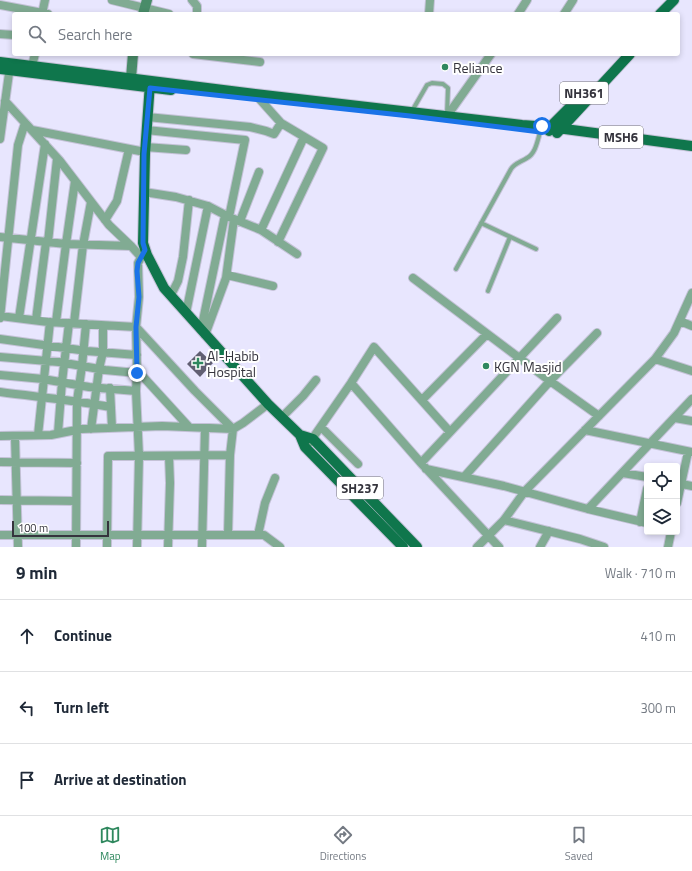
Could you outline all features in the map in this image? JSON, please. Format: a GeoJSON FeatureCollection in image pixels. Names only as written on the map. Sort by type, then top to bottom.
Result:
{"type":"FeatureCollection","features":[{"type":"Feature","properties":{"kind":"main road"},"geometry":{"type":"LineString","coordinates":[[662,12],[674,0]]}},
{"type":"Feature","properties":{"kind":"main road"},"geometry":{"type":"LineString","coordinates":[[670,12],[682,0]]}},
{"type":"Feature","properties":{"kind":"main road"},"geometry":{"type":"LineString","coordinates":[[130,78],[133,56]]}},
{"type":"Feature","properties":{"kind":"main road","name":"NH361"},"geometry":{"type":"LineString","coordinates":[[549,130],[620,56]]}},
{"type":"Feature","properties":{"kind":"main road"},"geometry":{"type":"LineString","coordinates":[[549,130],[628,56]]}},
{"type":"Feature","properties":{"kind":"main road"},"geometry":{"type":"LineString","coordinates":[[0,62],[7,68],[549,130],[692,151]]}},
{"type":"Feature","properties":{"kind":"main road"},"geometry":{"type":"LineString","coordinates":[[7,68],[32,66],[130,78],[150,84]]}},
{"type":"Feature","properties":{"kind":"main road","name":"SH237"},"geometry":{"type":"LineString","coordinates":[[150,84],[145,149],[143,254],[164,288],[268,404],[300,435],[305,448],[403,547]]}},
{"type":"Feature","properties":{"kind":"main road"},"geometry":{"type":"LineString","coordinates":[[258,97],[412,112],[522,125],[549,130]]}},
{"type":"Feature","properties":{"kind":"main road","name":"MSH6"},"geometry":{"type":"LineString","coordinates":[[549,130],[692,146]]}},
{"type":"Feature","properties":{"kind":"main road","name":"SH237"},"geometry":{"type":"LineString","coordinates":[[300,435],[313,439],[417,547]]}},
{"type":"Feature","properties":{"kind":"street"},"geometry":{"type":"LineString","coordinates":[[44,12],[45,0]]}},
{"type":"Feature","properties":{"kind":"street"},"geometry":{"type":"LineString","coordinates":[[112,0],[162,12]]}},
{"type":"Feature","properties":{"kind":"street"},"geometry":{"type":"LineString","coordinates":[[192,0],[197,6],[197,12]]}},
{"type":"Feature","properties":{"kind":"street"},"geometry":{"type":"LineString","coordinates":[[429,12],[430,0]]}},
{"type":"Feature","properties":{"kind":"street"},"geometry":{"type":"LineString","coordinates":[[519,12],[527,0]]}},
{"type":"Feature","properties":{"kind":"street"},"geometry":{"type":"LineString","coordinates":[[565,12],[573,0]]}},
{"type":"Feature","properties":{"kind":"street"},"geometry":{"type":"LineString","coordinates":[[0,5],[38,12]]}},
{"type":"Feature","properties":{"kind":"street"},"geometry":{"type":"LineString","coordinates":[[0,34],[12,35]]}},
{"type":"Feature","properties":{"kind":"street"},"geometry":{"type":"LineString","coordinates":[[32,66],[34,56]]}},
{"type":"Feature","properties":{"kind":"street"},"geometry":{"type":"LineString","coordinates":[[210,56],[260,62]]}},
{"type":"Feature","properties":{"kind":"street"},"geometry":{"type":"LineString","coordinates":[[447,116],[490,56]]}},
{"type":"Feature","properties":{"kind":"street"},"geometry":{"type":"LineString","coordinates":[[0,139],[5,101],[7,68]]}},
{"type":"Feature","properties":{"kind":"street"},"geometry":{"type":"LineString","coordinates":[[258,97],[281,123],[324,148],[278,242]]}},
{"type":"Feature","properties":{"kind":"street"},"geometry":{"type":"LineString","coordinates":[[5,101],[58,158],[105,220],[131,246],[143,254],[138,263],[137,271],[139,297],[136,327],[136,391],[139,456],[137,547]]}},
{"type":"Feature","properties":{"kind":"street"},"geometry":{"type":"LineString","coordinates":[[147,117],[250,127],[274,134],[281,123]]}},
{"type":"Feature","properties":{"kind":"street"},"geometry":{"type":"LineString","coordinates":[[25,123],[18,145],[4,237],[0,317],[103,326],[136,327],[195,391],[233,429]]}},
{"type":"Feature","properties":{"kind":"street"},"geometry":{"type":"LineString","coordinates":[[32,130],[129,149],[186,150]]}},
{"type":"Feature","properties":{"kind":"street"},"geometry":{"type":"LineString","coordinates":[[146,130],[245,140],[232,218],[227,275],[203,332]]}},
{"type":"Feature","properties":{"kind":"street"},"geometry":{"type":"LineString","coordinates":[[261,230],[304,137]]}},
{"type":"Feature","properties":{"kind":"street"},"geometry":{"type":"LineString","coordinates":[[19,318],[44,144]]}},
{"type":"Feature","properties":{"kind":"street"},"geometry":{"type":"LineString","coordinates":[[105,220],[117,201],[129,149]]}},
{"type":"Feature","properties":{"kind":"street"},"geometry":{"type":"LineString","coordinates":[[36,320],[58,158]]}},
{"type":"Feature","properties":{"kind":"street"},"geometry":{"type":"LineString","coordinates":[[203,332],[232,218],[259,172]]}},
{"type":"Feature","properties":{"kind":"street"},"geometry":{"type":"LineString","coordinates":[[38,435],[43,379],[75,181]]}},
{"type":"Feature","properties":{"kind":"street"},"geometry":{"type":"LineString","coordinates":[[144,192],[176,197],[208,206],[261,230],[297,254]]}},
{"type":"Feature","properties":{"kind":"street"},"geometry":{"type":"LineString","coordinates":[[171,296],[178,281],[183,258],[189,200]]}},
{"type":"Feature","properties":{"kind":"street"},"geometry":{"type":"LineString","coordinates":[[58,433],[62,382],[91,202]]}},
{"type":"Feature","properties":{"kind":"street"},"geometry":{"type":"LineString","coordinates":[[186,313],[208,206]]}},
{"type":"Feature","properties":{"kind":"street"},"geometry":{"type":"LineString","coordinates":[[4,237],[66,244],[131,246]]}},
{"type":"Feature","properties":{"kind":"street"},"geometry":{"type":"LineString","coordinates":[[227,275],[273,286]]}},
{"type":"Feature","properties":{"kind":"street"},"geometry":{"type":"LineString","coordinates":[[413,278],[520,359],[599,416]]}},
{"type":"Feature","properties":{"kind":"street"},"geometry":{"type":"LineString","coordinates":[[477,547],[504,520],[525,491],[655,359],[670,340],[692,293]]}},
{"type":"Feature","properties":{"kind":"street"},"geometry":{"type":"LineString","coordinates":[[424,466],[450,432],[557,318]]}},
{"type":"Feature","properties":{"kind":"street"},"geometry":{"type":"LineString","coordinates":[[680,321],[692,326]]}},
{"type":"Feature","properties":{"kind":"street"},"geometry":{"type":"LineString","coordinates":[[76,547],[77,401],[86,324]]}},
{"type":"Feature","properties":{"kind":"street"},"geometry":{"type":"LineString","coordinates":[[91,429],[96,387],[103,352],[103,326]]}},
{"type":"Feature","properties":{"kind":"street"},"geometry":{"type":"LineString","coordinates":[[464,477],[550,381],[597,333]]}},
{"type":"Feature","properties":{"kind":"street"},"geometry":{"type":"LineString","coordinates":[[422,400],[487,334]]}},
{"type":"Feature","properties":{"kind":"street"},"geometry":{"type":"LineString","coordinates":[[0,339],[137,355]]}},
{"type":"Feature","properties":{"kind":"street"},"geometry":{"type":"LineString","coordinates":[[305,448],[313,439],[374,347],[450,432]]}},
{"type":"Feature","properties":{"kind":"street"},"geometry":{"type":"LineString","coordinates":[[0,357],[65,363],[99,370],[137,372],[189,427]]}},
{"type":"Feature","properties":{"kind":"street"},"geometry":{"type":"LineString","coordinates":[[655,359],[692,371]]}},
{"type":"Feature","properties":{"kind":"street"},"geometry":{"type":"LineString","coordinates":[[0,375],[136,391]]}},
{"type":"Feature","properties":{"kind":"street"},"geometry":{"type":"LineString","coordinates":[[282,417],[304,396],[316,380]]}},
{"type":"Feature","properties":{"kind":"street"},"geometry":{"type":"LineString","coordinates":[[351,383],[424,466],[499,547]]}},
{"type":"Feature","properties":{"kind":"street"},"geometry":{"type":"LineString","coordinates":[[110,388],[112,428]]}},
{"type":"Feature","properties":{"kind":"street"},"geometry":{"type":"LineString","coordinates":[[0,392],[77,401],[110,407]]}},
{"type":"Feature","properties":{"kind":"street"},"geometry":{"type":"LineString","coordinates":[[588,509],[692,399]]}},
{"type":"Feature","properties":{"kind":"street"},"geometry":{"type":"LineString","coordinates":[[0,436],[15,437],[38,435],[77,429],[162,426],[233,429],[268,404]]}},
{"type":"Feature","properties":{"kind":"street"},"geometry":{"type":"LineString","coordinates":[[675,418],[692,421]]}},
{"type":"Feature","properties":{"kind":"street"},"geometry":{"type":"LineString","coordinates":[[321,427],[358,464]]}},
{"type":"Feature","properties":{"kind":"street"},"geometry":{"type":"LineString","coordinates":[[202,547],[205,428]]}},
{"type":"Feature","properties":{"kind":"street"},"geometry":{"type":"LineString","coordinates":[[228,535],[230,455],[233,429]]}},
{"type":"Feature","properties":{"kind":"street"},"geometry":{"type":"LineString","coordinates":[[586,430],[690,452],[680,481]]}},
{"type":"Feature","properties":{"kind":"street"},"geometry":{"type":"LineString","coordinates":[[15,437],[19,535],[18,547]]}},
{"type":"Feature","properties":{"kind":"street"},"geometry":{"type":"LineString","coordinates":[[107,547],[108,456],[230,455]]}},
{"type":"Feature","properties":{"kind":"street"},"geometry":{"type":"LineString","coordinates":[[168,547],[170,483],[169,456]]}},
{"type":"Feature","properties":{"kind":"street"},"geometry":{"type":"LineString","coordinates":[[0,462],[77,463]]}},
{"type":"Feature","properties":{"kind":"street"},"geometry":{"type":"LineString","coordinates":[[424,466],[525,491],[588,509],[644,522]]}},
{"type":"Feature","properties":{"kind":"street"},"geometry":{"type":"LineString","coordinates":[[622,473],[644,477]]}},
{"type":"Feature","properties":{"kind":"street"},"geometry":{"type":"LineString","coordinates":[[258,535],[265,503],[275,478]]}},
{"type":"Feature","properties":{"kind":"street"},"geometry":{"type":"LineString","coordinates":[[680,484],[692,486]]}},
{"type":"Feature","properties":{"kind":"street"},"geometry":{"type":"LineString","coordinates":[[0,500],[76,500]]}},
{"type":"Feature","properties":{"kind":"street"},"geometry":{"type":"LineString","coordinates":[[504,520],[549,531],[579,543],[604,547]]}},
{"type":"Feature","properties":{"kind":"street"},"geometry":{"type":"LineString","coordinates":[[540,547],[549,531]]}},
{"type":"Feature","properties":{"kind":"street"},"geometry":{"type":"LineString","coordinates":[[0,535],[264,535],[280,547]]}},
{"type":"Feature","properties":{"kind":"street"},"geometry":{"type":"LineString","coordinates":[[668,547],[670,535]]}},
{"type":"Feature","properties":{"kind":"lane"},"geometry":{"type":"LineString","coordinates":[[412,112],[425,87],[434,83],[444,84],[448,88],[447,116]]}},
{"type":"Feature","properties":{"kind":"lane"},"geometry":{"type":"LineString","coordinates":[[456,269],[511,169],[532,154],[549,130]]}},
{"type":"Feature","properties":{"kind":"lane"},"geometry":{"type":"LineString","coordinates":[[481,223],[536,249]]}},
{"type":"Feature","properties":{"kind":"lane"},"geometry":{"type":"LineString","coordinates":[[488,291],[510,236]]}},
{"type":"Feature","properties":{"kind":"building"},"geometry":{"type":"Polygon","coordinates":[[[200,351],[213,363],[200,377],[187,364],[200,351]]]}},
{"type":"Feature","properties":{"kind":"place","name":"Reliance"},"geometry":{"type":"Point","coordinates":[445,67]}},
{"type":"Feature","properties":{"kind":"place","name":"Al-Habib Hospital"},"geometry":{"type":"Point","coordinates":[198,363]}},
{"type":"Feature","properties":{"kind":"place","name":"KGN Masjid"},"geometry":{"type":"Point","coordinates":[486,366]}},
{"type":"Feature","properties":{"kind":"route"},"geometry":{"type":"LineString","coordinates":[[137,373],[136,327],[139,297],[137,271],[138,263],[145,250],[143,243],[144,154],[150,88],[410,116],[540,132],[542,126]]}}]}
